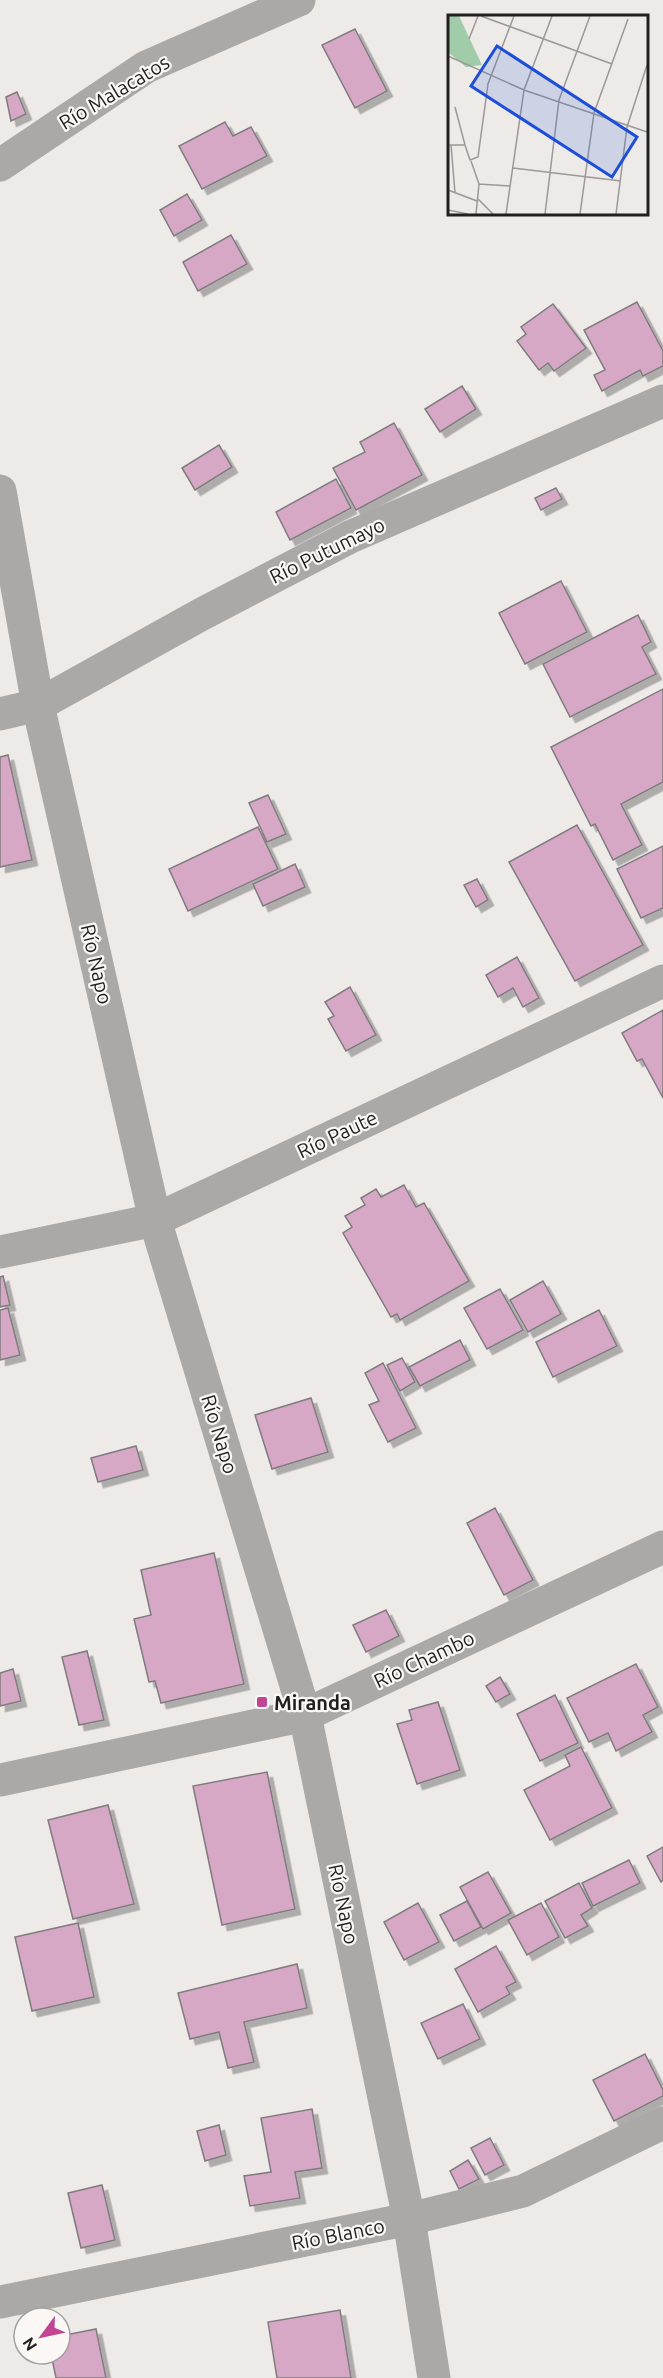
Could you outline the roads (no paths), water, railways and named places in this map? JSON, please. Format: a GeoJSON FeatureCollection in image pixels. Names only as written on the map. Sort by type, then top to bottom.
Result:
{"type":"FeatureCollection","features":[{"type":"Feature","properties":{"kind":"street","name":"Río Malacatos"},"geometry":{"type":"LineString","coordinates":[[0,165],[146,67],[299,0]]}},
{"type":"Feature","properties":{"kind":"street","name":"Río Putumayo"},"geometry":{"type":"LineString","coordinates":[[0,714],[38,705],[202,614],[350,537],[663,401]]}},
{"type":"Feature","properties":{"kind":"street","name":"Río Napo"},"geometry":{"type":"LineString","coordinates":[[0,491],[38,705],[155,1220],[305,1715],[410,2219],[434,2378]]}},
{"type":"Feature","properties":{"kind":"street","name":"Río Paute"},"geometry":{"type":"LineString","coordinates":[[0,1252],[155,1220],[663,981]]}},
{"type":"Feature","properties":{"kind":"street","name":"Río Chambo"},"geometry":{"type":"LineString","coordinates":[[0,1780],[305,1715],[663,1547]]}},
{"type":"Feature","properties":{"kind":"street","name":"Río Blanco"},"geometry":{"type":"LineString","coordinates":[[0,2302],[410,2219],[523,2191],[663,2123]]}},
{"type":"Feature","properties":{"kind":"place","name":"Miranda"},"geometry":{"type":"Point","coordinates":[262,1702]}}]}
